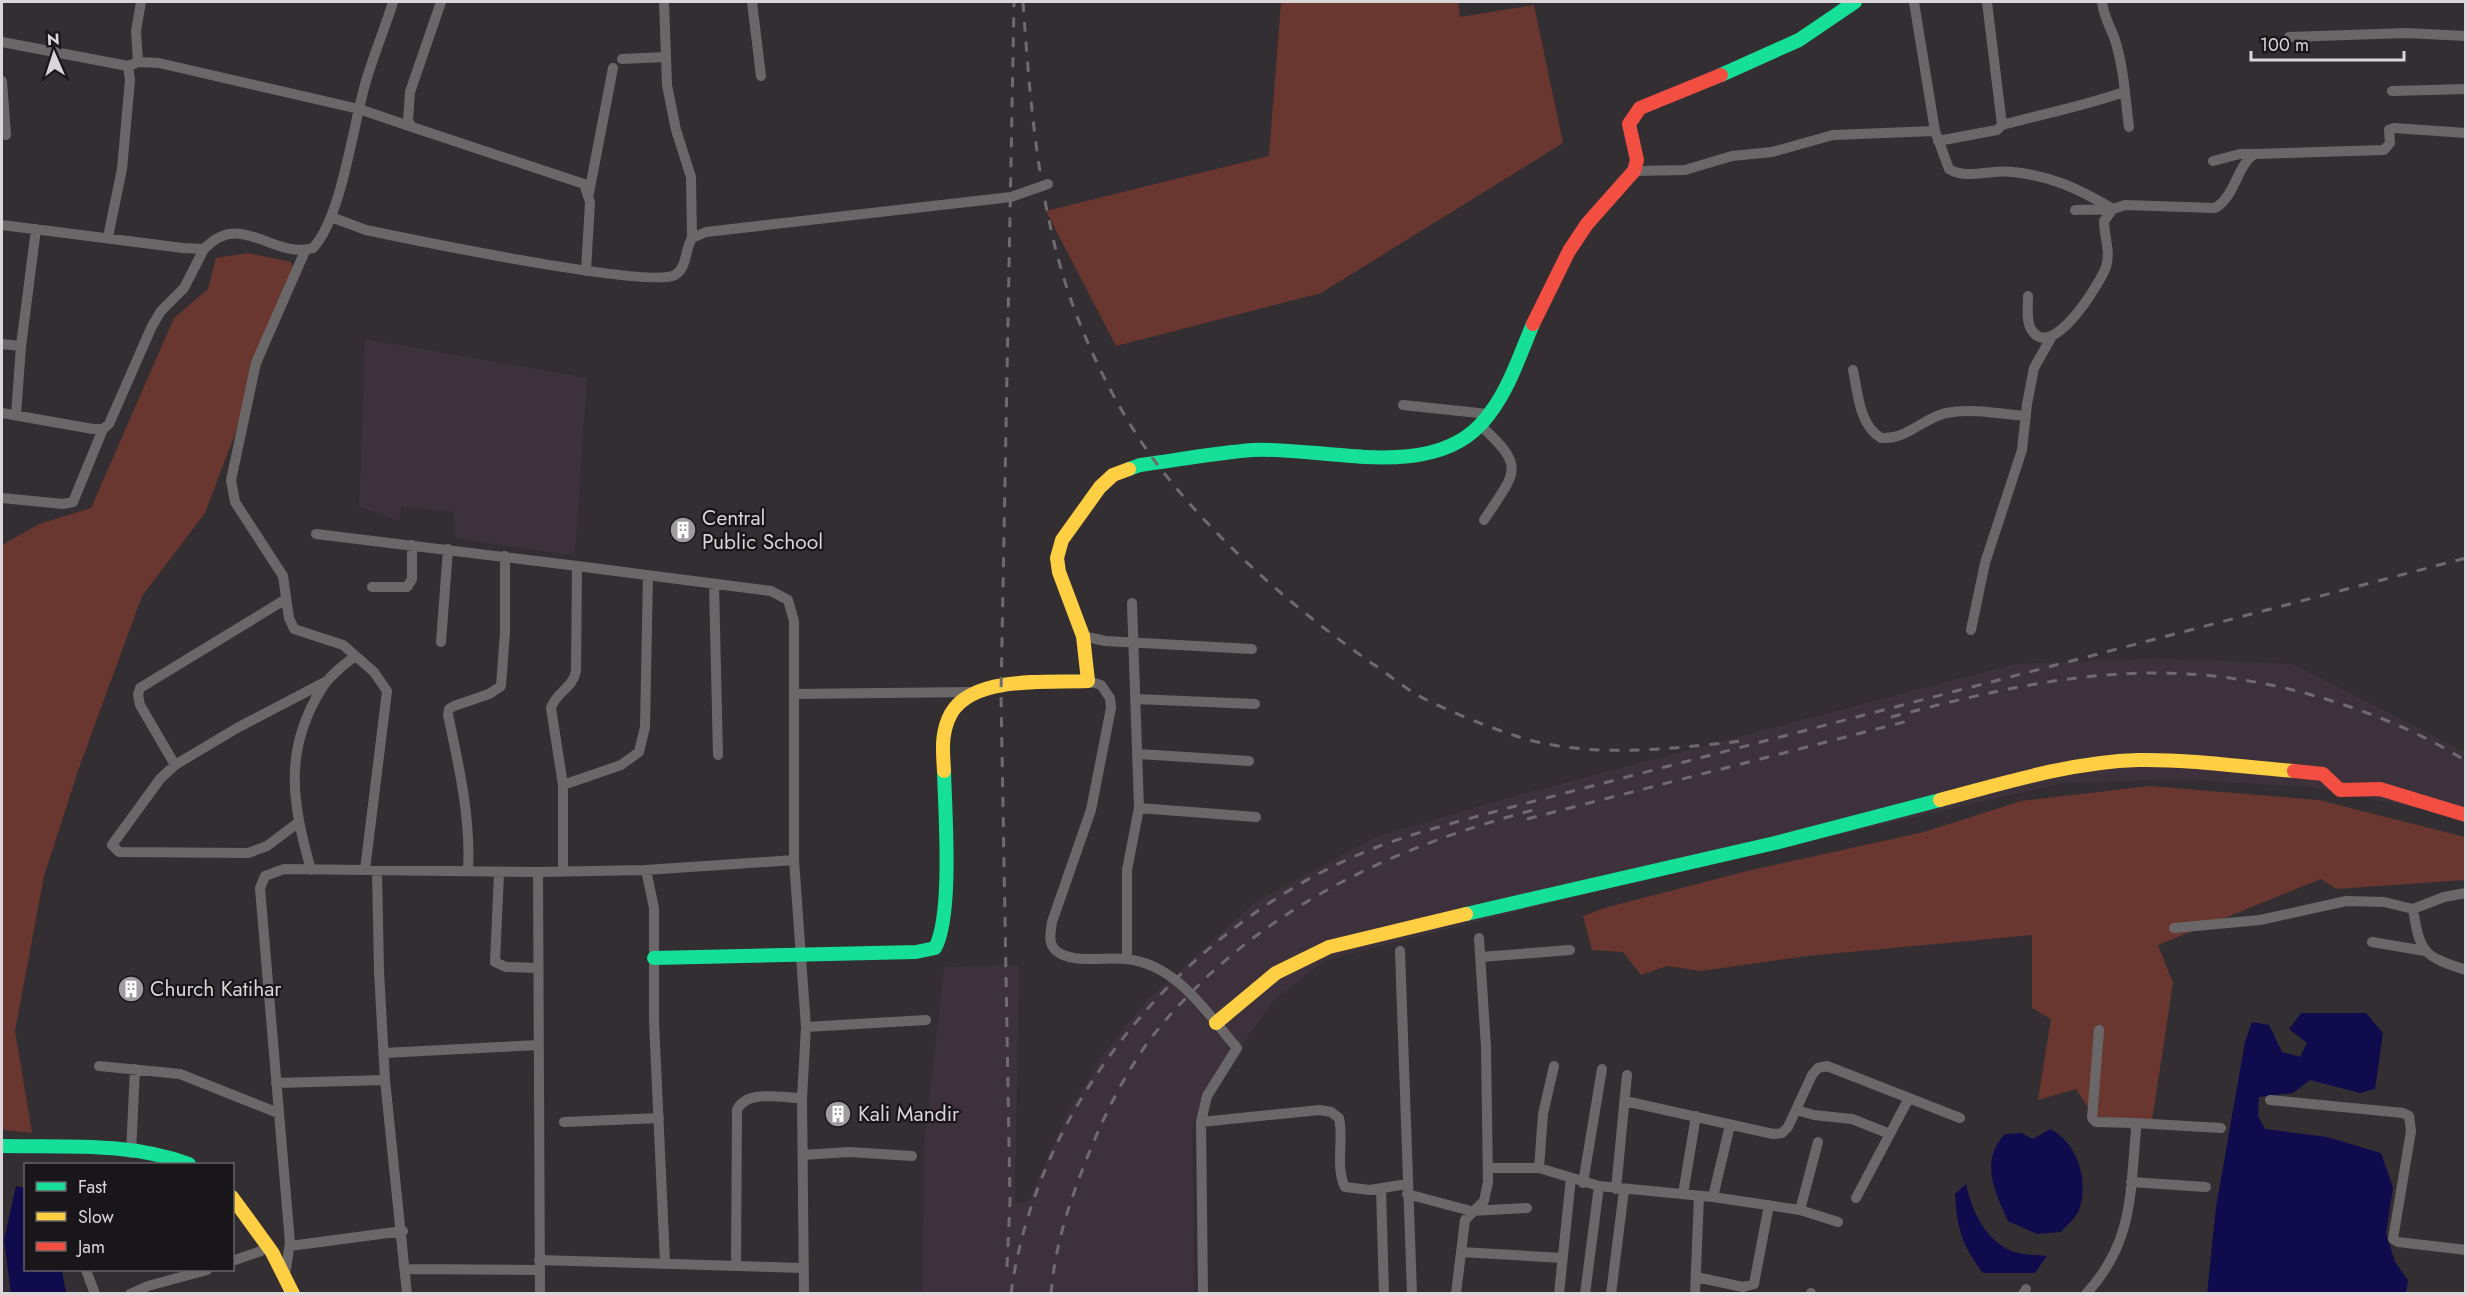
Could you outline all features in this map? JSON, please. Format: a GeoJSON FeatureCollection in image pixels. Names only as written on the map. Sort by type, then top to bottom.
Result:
{"type":"FeatureCollection","features":[{"type":"Feature","properties":{"kind":"main road"},"geometry":{"type":"LineString","coordinates":[[654,958],[916,952],[928,951],[939,943],[942,935],[946,852],[944,739],[948,719],[959,703],[977,692],[1001,684],[1088,681],[1083,636],[1059,572],[1058,549],[1100,487],[1113,476],[1140,465],[1254,450],[1401,457],[1437,452],[1461,440],[1484,419],[1504,393],[1545,296],[1569,251],[1587,224],[1634,171],[1637,160],[1629,124],[1640,108],[1763,58],[1799,40],[1855,2]]}},
{"type":"Feature","properties":{"kind":"main road"},"geometry":{"type":"LineString","coordinates":[[1216,1023],[1276,973],[1329,947],[1697,859],[1787,840],[2047,772],[2124,761],[2163,760],[2312,773],[2328,777],[2340,790],[2380,789],[2466,814]]}},
{"type":"Feature","properties":{"kind":"main road"},"geometry":{"type":"LineString","coordinates":[[2,1146],[28,1150],[131,1153],[184,1163]]}},
{"type":"Feature","properties":{"kind":"main road"},"geometry":{"type":"LineString","coordinates":[[2,1153],[28,1150]]}},
{"type":"Feature","properties":{"kind":"main road"},"geometry":{"type":"LineString","coordinates":[[131,1153],[161,1163]]}},
{"type":"Feature","properties":{"kind":"main road"},"geometry":{"type":"LineString","coordinates":[[234,1200],[257,1229],[293,1293]]}},
{"type":"Feature","properties":{"kind":"main road"},"geometry":{"type":"LineString","coordinates":[[234,1215],[261,1251],[283,1293]]}},
{"type":"Feature","properties":{"kind":"street"},"geometry":{"type":"LineString","coordinates":[[108,237],[122,169],[130,80],[141,2]]}},
{"type":"Feature","properties":{"kind":"street"},"geometry":{"type":"LineString","coordinates":[[2,498],[63,504],[72,502],[103,429],[109,424],[152,326],[161,311],[184,288],[204,249],[219,236],[230,233],[244,234],[294,250],[305,251],[313,248],[321,239],[332,217],[359,109],[393,2]]}},
{"type":"Feature","properties":{"kind":"street"},"geometry":{"type":"LineString","coordinates":[[412,127],[407,112],[410,92],[441,2]]}},
{"type":"Feature","properties":{"kind":"street"},"geometry":{"type":"LineString","coordinates":[[332,217],[366,230],[586,271],[670,277],[682,268],[692,238],[691,177],[676,129],[665,57],[664,2]]}},
{"type":"Feature","properties":{"kind":"street"},"geometry":{"type":"LineString","coordinates":[[753,2],[761,76]]}},
{"type":"Feature","properties":{"kind":"street"},"geometry":{"type":"LineString","coordinates":[[1914,2],[1937,136],[1944,162],[1956,174],[1996,170],[2036,175],[2074,186],[2113,208]]}},
{"type":"Feature","properties":{"kind":"street"},"geometry":{"type":"LineString","coordinates":[[1987,2],[2002,125]]}},
{"type":"Feature","properties":{"kind":"street"},"geometry":{"type":"LineString","coordinates":[[2102,2],[2105,23],[2113,36],[2129,127]]}},
{"type":"Feature","properties":{"kind":"street"},"geometry":{"type":"LineString","coordinates":[[2289,37],[2406,33],[2466,36]]}},
{"type":"Feature","properties":{"kind":"street"},"geometry":{"type":"LineString","coordinates":[[2,42],[133,64],[159,63],[359,109],[573,178],[584,184],[589,193]]}},
{"type":"Feature","properties":{"kind":"street"},"geometry":{"type":"LineString","coordinates":[[622,59],[665,57]]}},
{"type":"Feature","properties":{"kind":"street"},"geometry":{"type":"LineString","coordinates":[[586,271],[589,193],[613,68]]}},
{"type":"Feature","properties":{"kind":"street"},"geometry":{"type":"LineString","coordinates":[[2,81],[6,135]]}},
{"type":"Feature","properties":{"kind":"street"},"geometry":{"type":"LineString","coordinates":[[2392,91],[2466,89]]}},
{"type":"Feature","properties":{"kind":"street"},"geometry":{"type":"LineString","coordinates":[[1634,171],[1685,170],[1732,156],[1772,152],[1833,135],[1937,136],[1997,130],[2002,125],[2052,111],[2079,107],[2124,92]]}},
{"type":"Feature","properties":{"kind":"street"},"geometry":{"type":"LineString","coordinates":[[2213,161],[2240,154],[2384,150],[2390,143],[2390,130],[2394,128],[2466,133]]}},
{"type":"Feature","properties":{"kind":"street"},"geometry":{"type":"LineString","coordinates":[[2075,210],[2125,205],[2215,208],[2227,198],[2247,161],[2255,154]]}},
{"type":"Feature","properties":{"kind":"street"},"geometry":{"type":"LineString","coordinates":[[692,238],[706,232],[1011,197],[1048,184]]}},
{"type":"Feature","properties":{"kind":"street"},"geometry":{"type":"LineString","coordinates":[[1971,630],[1985,563],[2022,450],[2034,368],[2052,336],[2070,323],[2103,274],[2109,250],[2104,221],[2113,208]]}},
{"type":"Feature","properties":{"kind":"street"},"geometry":{"type":"LineString","coordinates":[[2,225],[204,249]]}},
{"type":"Feature","properties":{"kind":"street"},"geometry":{"type":"LineString","coordinates":[[16,415],[21,346],[36,229]]}},
{"type":"Feature","properties":{"kind":"street"},"geometry":{"type":"LineString","coordinates":[[305,251],[256,363],[231,480],[235,502],[283,576],[289,618],[294,629],[335,641],[374,672],[387,691],[366,868]]}},
{"type":"Feature","properties":{"kind":"street"},"geometry":{"type":"LineString","coordinates":[[2028,296],[2029,326],[2032,331],[2043,336],[2052,336]]}},
{"type":"Feature","properties":{"kind":"street"},"geometry":{"type":"LineString","coordinates":[[2,344],[21,346]]}},
{"type":"Feature","properties":{"kind":"street"},"geometry":{"type":"LineString","coordinates":[[1853,370],[1860,407],[1868,428],[1881,438],[1899,436],[1945,413],[1966,411],[2026,417]]}},
{"type":"Feature","properties":{"kind":"street"},"geometry":{"type":"LineString","coordinates":[[1403,405],[1484,419],[1513,466],[1511,478],[1484,519]]}},
{"type":"Feature","properties":{"kind":"street"},"geometry":{"type":"LineString","coordinates":[[2,413],[103,429]]}},
{"type":"Feature","properties":{"kind":"street"},"geometry":{"type":"LineString","coordinates":[[316,534],[771,591],[788,600],[794,621],[794,860],[806,1027],[802,1098],[804,1293]]}},
{"type":"Feature","properties":{"kind":"street"},"geometry":{"type":"LineString","coordinates":[[372,587],[407,587],[412,579],[412,545]]}},
{"type":"Feature","properties":{"kind":"street"},"geometry":{"type":"LineString","coordinates":[[441,642],[448,549]]}},
{"type":"Feature","properties":{"kind":"street"},"geometry":{"type":"LineString","coordinates":[[468,871],[468,829],[460,766],[448,714],[449,709],[454,706],[489,694],[501,686],[505,632],[505,556]]}},
{"type":"Feature","properties":{"kind":"street"},"geometry":{"type":"LineString","coordinates":[[563,872],[563,785],[551,708],[556,696],[572,682],[575,676],[577,566]]}},
{"type":"Feature","properties":{"kind":"street"},"geometry":{"type":"LineString","coordinates":[[563,785],[621,765],[633,758],[642,745],[645,727],[648,575]]}},
{"type":"Feature","properties":{"kind":"street"},"geometry":{"type":"LineString","coordinates":[[714,584],[718,755]]}},
{"type":"Feature","properties":{"kind":"street"},"geometry":{"type":"LineString","coordinates":[[176,765],[140,705],[138,695],[140,688],[286,599]]}},
{"type":"Feature","properties":{"kind":"street"},"geometry":{"type":"LineString","coordinates":[[1127,959],[1127,870],[1139,808],[1139,754],[1132,603]]}},
{"type":"Feature","properties":{"kind":"street"},"geometry":{"type":"LineString","coordinates":[[1083,636],[1105,641],[1252,649]]}},
{"type":"Feature","properties":{"kind":"street"},"geometry":{"type":"LineString","coordinates":[[299,822],[267,846],[248,853],[119,852],[114,849],[114,840],[160,779],[176,765],[237,729],[327,681],[355,656]]}},
{"type":"Feature","properties":{"kind":"street"},"geometry":{"type":"LineString","coordinates":[[308,861],[294,793],[294,758],[315,702],[327,681]]}},
{"type":"Feature","properties":{"kind":"street"},"geometry":{"type":"LineString","coordinates":[[1088,681],[1101,685],[1106,690],[1110,698],[1109,716],[1091,810],[1052,922],[1050,940],[1054,949],[1073,957],[1127,959],[1150,964],[1177,980],[1237,1048],[1206,1096],[1201,1122],[1203,1293]]}},
{"type":"Feature","properties":{"kind":"street"},"geometry":{"type":"LineString","coordinates":[[794,694],[977,692]]}},
{"type":"Feature","properties":{"kind":"street"},"geometry":{"type":"LineString","coordinates":[[1136,699],[1255,704]]}},
{"type":"Feature","properties":{"kind":"street"},"geometry":{"type":"LineString","coordinates":[[1139,754],[1249,761]]}},
{"type":"Feature","properties":{"kind":"street"},"geometry":{"type":"LineString","coordinates":[[1139,808],[1256,817]]}},
{"type":"Feature","properties":{"kind":"street"},"geometry":{"type":"LineString","coordinates":[[285,1276],[290,1246],[260,888],[265,876],[308,861],[377,871],[499,873],[646,870],[794,860]]}},
{"type":"Feature","properties":{"kind":"street"},"geometry":{"type":"LineString","coordinates":[[646,870],[654,908],[665,1262]]}},
{"type":"Feature","properties":{"kind":"street"},"geometry":{"type":"LineString","coordinates":[[377,871],[379,971],[385,1080],[407,1293]]}},
{"type":"Feature","properties":{"kind":"street"},"geometry":{"type":"LineString","coordinates":[[538,872],[540,1293]]}},
{"type":"Feature","properties":{"kind":"street"},"geometry":{"type":"LineString","coordinates":[[499,873],[495,962],[506,967],[538,968]]}},
{"type":"Feature","properties":{"kind":"street"},"geometry":{"type":"LineString","coordinates":[[2174,928],[2260,920],[2346,901],[2384,902],[2413,909],[2444,897],[2466,893]]}},
{"type":"Feature","properties":{"kind":"street"},"geometry":{"type":"LineString","coordinates":[[2413,909],[2419,943],[2425,951]]}},
{"type":"Feature","properties":{"kind":"street"},"geometry":{"type":"LineString","coordinates":[[1456,1293],[1465,1220],[1471,1211],[1484,1201],[1488,1182],[1486,1047],[1479,938]]}},
{"type":"Feature","properties":{"kind":"street"},"geometry":{"type":"LineString","coordinates":[[2372,942],[2425,951],[2466,970]]}},
{"type":"Feature","properties":{"kind":"street"},"geometry":{"type":"LineString","coordinates":[[1481,957],[1570,950]]}},
{"type":"Feature","properties":{"kind":"street"},"geometry":{"type":"LineString","coordinates":[[1400,951],[1412,1293]]}},
{"type":"Feature","properties":{"kind":"street"},"geometry":{"type":"LineString","coordinates":[[806,1027],[926,1020]]}},
{"type":"Feature","properties":{"kind":"street"},"geometry":{"type":"LineString","coordinates":[[2099,1030],[2092,1118],[2096,1122],[2220,1128]]}},
{"type":"Feature","properties":{"kind":"street"},"geometry":{"type":"LineString","coordinates":[[384,1053],[538,1045]]}},
{"type":"Feature","properties":{"kind":"street"},"geometry":{"type":"LineString","coordinates":[[99,1066],[180,1074],[278,1113]]}},
{"type":"Feature","properties":{"kind":"street"},"geometry":{"type":"LineString","coordinates":[[1539,1168],[1543,1114],[1554,1066]]}},
{"type":"Feature","properties":{"kind":"street"},"geometry":{"type":"LineString","coordinates":[[1625,1101],[1730,1125],[1782,1133],[1788,1127],[1812,1075],[1818,1068],[1827,1066],[1960,1118]]}},
{"type":"Feature","properties":{"kind":"street"},"geometry":{"type":"LineString","coordinates":[[1583,1183],[1602,1068]]}},
{"type":"Feature","properties":{"kind":"street"},"geometry":{"type":"LineString","coordinates":[[131,1153],[135,1069]]}},
{"type":"Feature","properties":{"kind":"street"},"geometry":{"type":"LineString","coordinates":[[1611,1293],[1627,1075]]}},
{"type":"Feature","properties":{"kind":"street"},"geometry":{"type":"LineString","coordinates":[[276,1083],[385,1080]]}},
{"type":"Feature","properties":{"kind":"street"},"geometry":{"type":"LineString","coordinates":[[736,1265],[737,1110],[740,1103],[749,1098],[802,1098]]}},
{"type":"Feature","properties":{"kind":"street"},"geometry":{"type":"LineString","coordinates":[[1856,1198],[1910,1098]]}},
{"type":"Feature","properties":{"kind":"street"},"geometry":{"type":"LineString","coordinates":[[2270,1100],[2403,1113],[2409,1116],[2411,1131],[2393,1239],[2398,1242],[2466,1250]]}},
{"type":"Feature","properties":{"kind":"street"},"geometry":{"type":"LineString","coordinates":[[1201,1122],[1320,1110],[1331,1112],[1339,1118],[1342,1129],[1341,1179],[1345,1187],[1354,1190],[1407,1189],[1471,1211],[1527,1208]]}},
{"type":"Feature","properties":{"kind":"street"},"geometry":{"type":"LineString","coordinates":[[1796,1110],[1814,1115],[1852,1119],[1890,1134]]}},
{"type":"Feature","properties":{"kind":"street"},"geometry":{"type":"LineString","coordinates":[[1683,1194],[1696,1116]]}},
{"type":"Feature","properties":{"kind":"street"},"geometry":{"type":"LineString","coordinates":[[564,1122],[659,1118]]}},
{"type":"Feature","properties":{"kind":"street"},"geometry":{"type":"LineString","coordinates":[[2086,1293],[2114,1258],[2126,1221],[2135,1123]]}},
{"type":"Feature","properties":{"kind":"street"},"geometry":{"type":"LineString","coordinates":[[1713,1197],[1730,1125]]}},
{"type":"Feature","properties":{"kind":"street"},"geometry":{"type":"LineString","coordinates":[[1800,1210],[1818,1142]]}},
{"type":"Feature","properties":{"kind":"street"},"geometry":{"type":"LineString","coordinates":[[803,1155],[849,1152],[912,1156]]}},
{"type":"Feature","properties":{"kind":"street"},"geometry":{"type":"LineString","coordinates":[[1488,1168],[1539,1168],[1599,1186],[1769,1205],[1800,1210],[1838,1222]]}},
{"type":"Feature","properties":{"kind":"street"},"geometry":{"type":"LineString","coordinates":[[1559,1293],[1570,1178]]}},
{"type":"Feature","properties":{"kind":"street"},"geometry":{"type":"LineString","coordinates":[[2131,1182],[2206,1187]]}},
{"type":"Feature","properties":{"kind":"street"},"geometry":{"type":"LineString","coordinates":[[1585,1293],[1599,1186]]}},
{"type":"Feature","properties":{"kind":"street"},"geometry":{"type":"LineString","coordinates":[[1381,1188],[1384,1293]]}},
{"type":"Feature","properties":{"kind":"street"},"geometry":{"type":"LineString","coordinates":[[1695,1293],[1699,1196]]}},
{"type":"Feature","properties":{"kind":"street"},"geometry":{"type":"LineString","coordinates":[[1696,1277],[1743,1287],[1754,1284],[1769,1205]]}},
{"type":"Feature","properties":{"kind":"street"},"geometry":{"type":"LineString","coordinates":[[290,1246],[402,1231]]}},
{"type":"Feature","properties":{"kind":"street"},"geometry":{"type":"LineString","coordinates":[[234,1260],[261,1251]]}},
{"type":"Feature","properties":{"kind":"street"},"geometry":{"type":"LineString","coordinates":[[1461,1252],[1562,1258]]}},
{"type":"Feature","properties":{"kind":"street"},"geometry":{"type":"LineString","coordinates":[[406,1269],[665,1262],[803,1268]]}},
{"type":"Feature","properties":{"kind":"street"},"geometry":{"type":"LineString","coordinates":[[87,1271],[95,1293]]}},
{"type":"Feature","properties":{"kind":"street"},"geometry":{"type":"LineString","coordinates":[[130,1293],[201,1271]]}},
{"type":"Feature","properties":{"kind":"shaded area"},"geometry":{"type":"Polygon","coordinates":[[[1281,2],[1458,2],[1460,17],[1534,5],[1563,143],[1321,293],[1116,346],[1046,211],[1269,156],[1281,2]]]}},
{"type":"Feature","properties":{"kind":"shaded area"},"geometry":{"type":"Polygon","coordinates":[[[248,253],[291,262],[295,275],[205,513],[142,596],[80,765],[44,876],[15,1031],[32,1133],[2,1130],[2,545],[39,524],[91,508],[174,318],[208,289],[216,258],[248,253]]]}},
{"type":"Feature","properties":{"kind":"shaded area"},"geometry":{"type":"Polygon","coordinates":[[[365,339],[587,378],[575,556],[455,538],[454,512],[402,507],[399,521],[359,507],[365,339]]]}},
{"type":"Feature","properties":{"kind":"shaded area"},"geometry":{"type":"Polygon","coordinates":[[[2157,658],[2293,664],[2465,752],[2465,818],[2312,787],[2186,780],[2063,783],[1613,887],[1326,960],[1274,1000],[1232,1059],[1192,1128],[1195,1293],[922,1294],[924,1146],[944,967],[1019,965],[1015,1203],[1028,1203],[1065,1118],[1104,1053],[1149,998],[1255,902],[1375,837],[1507,798],[2014,664],[2157,658]]]}},
{"type":"Feature","properties":{"kind":"shaded area"},"geometry":{"type":"Polygon","coordinates":[[[2150,786],[2319,800],[2465,837],[2465,880],[2336,889],[2321,879],[2158,945],[2173,983],[2152,1121],[2094,1117],[2076,1089],[2038,1100],[2051,1019],[2032,1008],[2032,935],[1807,956],[1701,971],[1667,966],[1641,975],[1623,952],[1592,950],[1583,916],[1608,907],[1747,871],[1924,832],[2021,801],[2150,786]]]}},
{"type":"Feature","properties":{"kind":"shaded area"},"geometry":{"type":"Polygon","coordinates":[[[2301,1013],[2366,1013],[2383,1033],[2375,1089],[2360,1093],[2310,1080],[2293,1093],[2259,1097],[2258,1116],[2265,1129],[2327,1137],[2381,1153],[2393,1188],[2386,1233],[2395,1262],[2408,1280],[2406,1293],[2207,1294],[2216,1207],[2245,1042],[2252,1022],[2269,1025],[2282,1052],[2300,1057],[2307,1043],[2289,1029],[2301,1013]]]}},
{"type":"Feature","properties":{"kind":"shaded area"},"geometry":{"type":"Polygon","coordinates":[[[2050,1129],[2068,1143],[2074,1153],[2082,1175],[2082,1199],[2078,1213],[2061,1232],[2037,1234],[2008,1221],[1994,1188],[1991,1166],[1997,1144],[2005,1134],[2021,1133],[2033,1139],[2050,1129]]]}},
{"type":"Feature","properties":{"kind":"shaded area"},"geometry":{"type":"Polygon","coordinates":[[[1966,1184],[1977,1216],[1998,1243],[2018,1253],[2047,1256],[2035,1273],[1983,1273],[1965,1245],[1957,1217],[1955,1194],[1966,1184]]]}},
{"type":"Feature","properties":{"kind":"shaded area"},"geometry":{"type":"Polygon","coordinates":[[[16,1186],[24,1188],[24,1271],[62,1271],[66,1293],[11,1293],[4,1240],[16,1186]]]}},
{"type":"Feature","properties":{"kind":"railway"},"geometry":{"type":"LineString","coordinates":[[1007,1267],[1010,1200],[1001,694],[1014,2]]}},
{"type":"Feature","properties":{"kind":"railway"},"geometry":{"type":"LineString","coordinates":[[1023,2],[1029,78],[1043,192],[1060,267],[1072,303],[1089,345],[1131,427],[1157,464],[1204,520],[1257,572],[1343,642],[1415,693],[1469,719],[1519,737],[1574,748],[1658,749],[1742,741]]}},
{"type":"Feature","properties":{"kind":"railway"},"geometry":{"type":"LineString","coordinates":[[1011,1294],[1027,1221],[1053,1151],[1090,1085],[1135,1023],[1188,968],[1246,919],[1310,879],[1377,847],[1459,821],[2466,558]]}},
{"type":"Feature","properties":{"kind":"railway"},"geometry":{"type":"LineString","coordinates":[[1891,717],[1948,702],[2056,681],[2109,675],[2161,673],[2215,676],[2271,685],[2347,706],[2416,734],[2466,761]]}},
{"type":"Feature","properties":{"kind":"railway"},"geometry":{"type":"LineString","coordinates":[[1527,819],[1908,721]]}},
{"type":"Feature","properties":{"kind":"railway"},"geometry":{"type":"LineString","coordinates":[[1051,1294],[1059,1241],[1087,1158],[1104,1119],[1123,1081],[1145,1046],[1199,984],[1245,944],[1282,917],[1321,893],[1362,872],[1447,836],[1537,809]]}},
{"type":"Feature","properties":{"kind":"traffic: fast"},"geometry":{"type":"LineString","coordinates":[[1721,75],[1799,40],[1855,2]]}},
{"type":"Feature","properties":{"kind":"traffic: fast"},"geometry":{"type":"LineString","coordinates":[[1129,469],[1140,465],[1253,450],[1373,457],[1403,457],[1433,452],[1459,442],[1481,424],[1490,413],[1511,377],[1533,324]]}},
{"type":"Feature","properties":{"kind":"traffic: fast"},"geometry":{"type":"LineString","coordinates":[[654,958],[916,952],[935,948],[941,933],[946,888],[944,771]]}},
{"type":"Feature","properties":{"kind":"traffic: fast"},"geometry":{"type":"LineString","coordinates":[[1466,914],[1775,843],[1940,800]]}},
{"type":"Feature","properties":{"kind":"traffic: fast"},"geometry":{"type":"LineString","coordinates":[[2,1146],[73,1146],[120,1149],[143,1152],[186,1163]]}},
{"type":"Feature","properties":{"kind":"traffic: slow"},"geometry":{"type":"LineString","coordinates":[[944,771],[943,739],[948,720],[957,705],[971,695],[1009,684],[1088,681],[1083,636],[1059,572],[1057,558],[1062,540],[1100,487],[1113,475],[1129,469]]}},
{"type":"Feature","properties":{"kind":"traffic: slow"},"geometry":{"type":"LineString","coordinates":[[1940,800],[2038,774],[2113,762],[2177,761],[2294,771]]}},
{"type":"Feature","properties":{"kind":"traffic: slow"},"geometry":{"type":"LineString","coordinates":[[1216,1023],[1276,973],[1329,947],[1466,914]]}},
{"type":"Feature","properties":{"kind":"traffic: slow"},"geometry":{"type":"LineString","coordinates":[[234,1200],[272,1252],[293,1294]]}},
{"type":"Feature","properties":{"kind":"traffic: jam"},"geometry":{"type":"LineString","coordinates":[[1533,324],[1569,251],[1587,224],[1634,171],[1637,160],[1629,124],[1640,108],[1721,75]]}},
{"type":"Feature","properties":{"kind":"traffic: jam"},"geometry":{"type":"LineString","coordinates":[[2294,771],[2323,774],[2340,790],[2380,789],[2466,815]]}},
{"type":"Feature","properties":{"kind":"place","name":"Central Public School"},"geometry":{"type":"Point","coordinates":[683,530]}},
{"type":"Feature","properties":{"kind":"place","name":"Church Katihar"},"geometry":{"type":"Point","coordinates":[131,989]}},
{"type":"Feature","properties":{"kind":"place","name":"Kali Mandir"},"geometry":{"type":"Point","coordinates":[838,1114]}}]}
